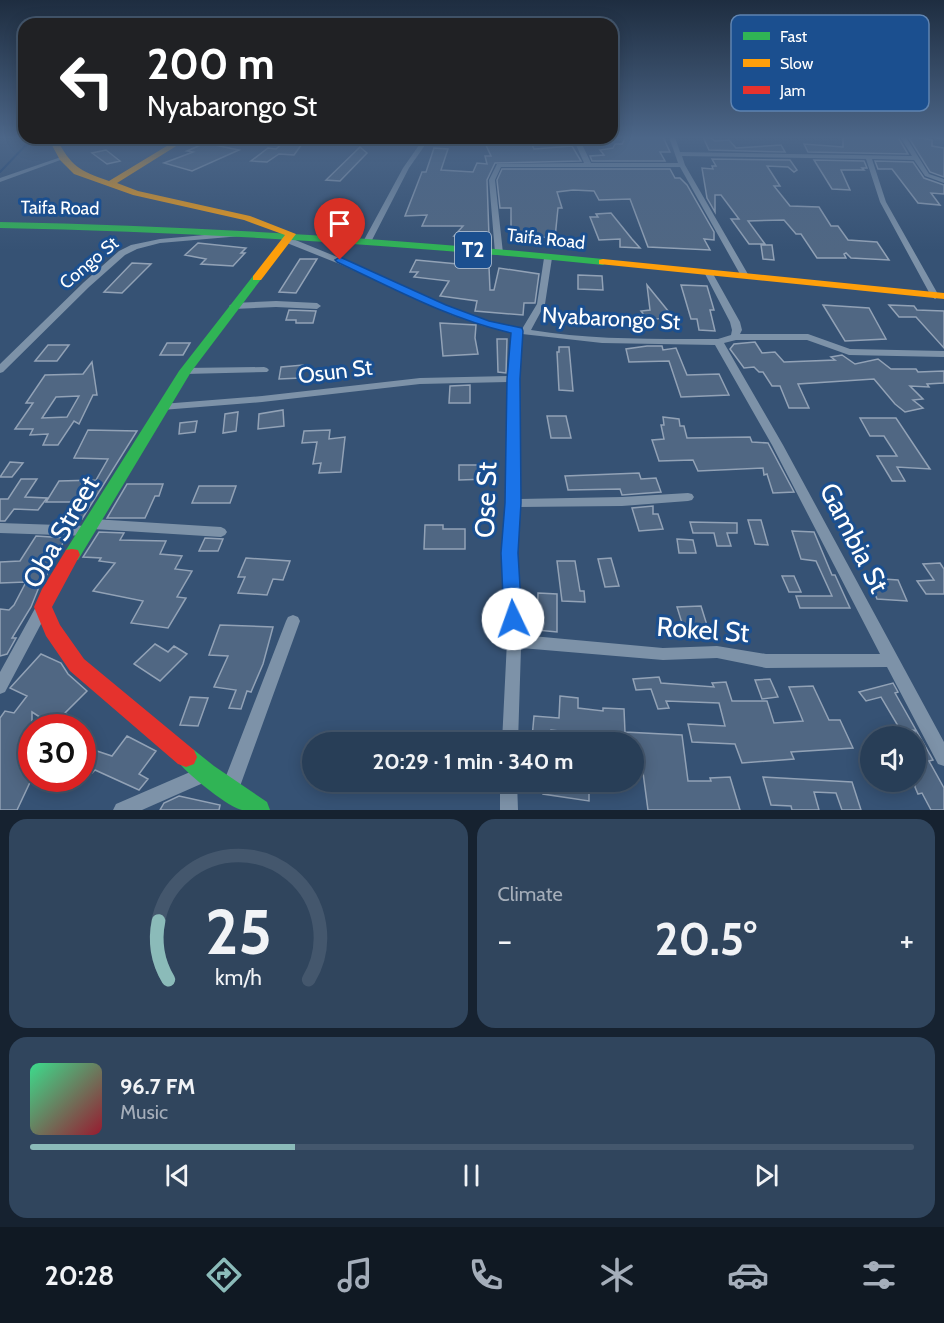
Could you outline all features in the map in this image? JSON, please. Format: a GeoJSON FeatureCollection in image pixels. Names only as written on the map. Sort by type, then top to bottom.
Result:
{"type":"FeatureCollection","features":[{"type":"Feature","properties":{"kind":"main road"},"geometry":{"type":"LineString","coordinates":[[86,175],[136,193],[247,218],[288,237]]}},
{"type":"Feature","properties":{"kind":"main road"},"geometry":{"type":"LineString","coordinates":[[111,183],[124,175]]}},
{"type":"Feature","properties":{"kind":"main road","name":"Taifa Road"},"geometry":{"type":"LineString","coordinates":[[0,225],[261,232],[288,237],[368,240],[939,296]]}},
{"type":"Feature","properties":{"kind":"main road","name":"Oba Street"},"geometry":{"type":"LineString","coordinates":[[259,810],[206,774],[77,665],[52,630],[43,607],[48,594],[185,371],[288,237]]}},
{"type":"Feature","properties":{"kind":"street"},"geometry":{"type":"LineString","coordinates":[[0,180],[15,175]]}},
{"type":"Feature","properties":{"kind":"street"},"geometry":{"type":"LineString","coordinates":[[368,240],[402,175]]}},
{"type":"Feature","properties":{"kind":"street"},"geometry":{"type":"LineString","coordinates":[[494,175],[492,180],[499,253]]}},
{"type":"Feature","properties":{"kind":"street"},"geometry":{"type":"LineString","coordinates":[[688,175],[745,276]]}},
{"type":"Feature","properties":{"kind":"street"},"geometry":{"type":"LineString","coordinates":[[874,175],[883,202],[939,296]]}},
{"type":"Feature","properties":{"kind":"street"},"geometry":{"type":"LineString","coordinates":[[927,175],[944,181]]}},
{"type":"Feature","properties":{"kind":"street","name":"Congo St"},"geometry":{"type":"LineString","coordinates":[[0,370],[86,285],[122,253],[147,243],[160,241],[261,232]]}},
{"type":"Feature","properties":{"kind":"street","name":"Nyabarongo St"},"geometry":{"type":"LineString","coordinates":[[288,237],[442,308],[485,324],[521,332],[602,341],[718,342],[735,337],[808,337],[849,352],[944,354]]}},
{"type":"Feature","properties":{"kind":"street","name":"Ose St"},"geometry":{"type":"LineString","coordinates":[[510,732],[514,641],[510,553],[513,503],[513,379],[521,332],[541,304],[548,258]]}},
{"type":"Feature","properties":{"kind":"street"},"geometry":{"type":"LineString","coordinates":[[708,272],[735,322],[737,330],[735,337]]}},
{"type":"Feature","properties":{"kind":"street"},"geometry":{"type":"LineString","coordinates":[[233,306],[276,304],[317,306]]}},
{"type":"Feature","properties":{"kind":"street","name":"Gambia St"},"geometry":{"type":"LineString","coordinates":[[718,342],[763,416],[889,660],[944,758]]}},
{"type":"Feature","properties":{"kind":"street"},"geometry":{"type":"LineString","coordinates":[[185,371],[264,370]]}},
{"type":"Feature","properties":{"kind":"street","name":"Osun St"},"geometry":{"type":"LineString","coordinates":[[162,407],[262,399],[420,381],[513,379]]}},
{"type":"Feature","properties":{"kind":"street"},"geometry":{"type":"LineString","coordinates":[[513,503],[597,504],[649,502],[688,497]]}},
{"type":"Feature","properties":{"kind":"street"},"geometry":{"type":"LineString","coordinates":[[0,528],[220,532]]}},
{"type":"Feature","properties":{"kind":"street"},"geometry":{"type":"LineString","coordinates":[[0,687],[43,607]]}},
{"type":"Feature","properties":{"kind":"street"},"geometry":{"type":"LineString","coordinates":[[230,790],[293,621]]}},
{"type":"Feature","properties":{"kind":"street","name":"Rokel St"},"geometry":{"type":"LineString","coordinates":[[514,641],[663,654],[717,652],[766,661],[889,660]]}},
{"type":"Feature","properties":{"kind":"street"},"geometry":{"type":"LineString","coordinates":[[122,810],[206,774]]}},
{"type":"Feature","properties":{"kind":"street"},"geometry":{"type":"LineString","coordinates":[[509,792],[509,810]]}},
{"type":"Feature","properties":{"kind":"building"},"geometry":{"type":"Polygon","coordinates":[[[331,175],[346,175],[340,181],[326,180],[331,175]]]}},
{"type":"Feature","properties":{"kind":"building"},"geometry":{"type":"Polygon","coordinates":[[[421,175],[489,175],[487,180],[489,236],[454,236],[463,226],[422,226],[427,215],[405,216],[421,175]]]}},
{"type":"Feature","properties":{"kind":"building"},"geometry":{"type":"Polygon","coordinates":[[[499,175],[673,175],[687,185],[714,232],[714,240],[704,239],[710,250],[648,247],[630,199],[599,200],[594,191],[573,190],[557,192],[562,208],[558,208],[555,238],[511,235],[511,208],[500,208],[497,180],[499,175]]]}},
{"type":"Feature","properties":{"kind":"building"},"geometry":{"type":"Polygon","coordinates":[[[703,175],[773,175],[780,186],[774,186],[790,206],[819,207],[831,226],[838,226],[848,240],[877,242],[889,260],[851,258],[846,253],[844,254],[846,258],[817,258],[801,234],[796,234],[784,220],[748,221],[765,244],[749,244],[731,219],[739,219],[721,195],[715,195],[715,212],[707,198],[703,175]]]}},
{"type":"Feature","properties":{"kind":"building"},"geometry":{"type":"Polygon","coordinates":[[[823,175],[843,175],[850,190],[832,189],[823,175]]]}},
{"type":"Feature","properties":{"kind":"building"},"geometry":{"type":"Polygon","coordinates":[[[896,175],[922,175],[924,178],[944,185],[944,194],[931,193],[940,205],[918,203],[896,175]]]}},
{"type":"Feature","properties":{"kind":"building"},"geometry":{"type":"Polygon","coordinates":[[[611,213],[640,248],[620,247],[620,239],[599,240],[590,217],[598,217],[596,214],[611,213]]]}},
{"type":"Feature","properties":{"kind":"building"},"geometry":{"type":"Polygon","coordinates":[[[198,243],[246,248],[241,253],[245,253],[233,266],[201,264],[206,259],[185,255],[198,243]]]}},
{"type":"Feature","properties":{"kind":"building"},"geometry":{"type":"Polygon","coordinates":[[[761,245],[772,245],[774,260],[763,259],[761,245]]]}},
{"type":"Feature","properties":{"kind":"building"},"geometry":{"type":"Polygon","coordinates":[[[300,259],[317,259],[296,293],[279,292],[300,259]]]}},
{"type":"Feature","properties":{"kind":"building"},"geometry":{"type":"Polygon","coordinates":[[[416,260],[489,267],[490,290],[494,290],[499,268],[539,274],[535,303],[524,303],[523,315],[475,311],[477,301],[440,296],[449,281],[414,277],[418,272],[410,272],[416,260]]]}},
{"type":"Feature","properties":{"kind":"building"},"geometry":{"type":"Polygon","coordinates":[[[132,263],[151,264],[122,293],[104,292],[132,263]]]}},
{"type":"Feature","properties":{"kind":"building"},"geometry":{"type":"Polygon","coordinates":[[[578,275],[602,276],[603,290],[578,289],[578,275]]]}},
{"type":"Feature","properties":{"kind":"building"},"geometry":{"type":"Polygon","coordinates":[[[647,285],[673,317],[648,320],[641,311],[650,310],[647,285]]]}},
{"type":"Feature","properties":{"kind":"building"},"geometry":{"type":"Polygon","coordinates":[[[681,285],[707,286],[714,310],[710,310],[715,331],[699,330],[697,319],[691,319],[681,285]]]}},
{"type":"Feature","properties":{"kind":"building"},"geometry":{"type":"Polygon","coordinates":[[[823,305],[869,308],[886,339],[845,341],[823,305]]]}},
{"type":"Feature","properties":{"kind":"building"},"geometry":{"type":"Polygon","coordinates":[[[889,305],[914,306],[917,310],[944,311],[944,348],[916,317],[899,317],[889,305]]]}},
{"type":"Feature","properties":{"kind":"building"},"geometry":{"type":"Polygon","coordinates":[[[289,310],[316,311],[313,323],[296,323],[296,320],[286,320],[289,310]]]}},
{"type":"Feature","properties":{"kind":"building"},"geometry":{"type":"Polygon","coordinates":[[[440,323],[476,325],[475,338],[478,354],[443,356],[440,323]]]}},
{"type":"Feature","properties":{"kind":"building"},"geometry":{"type":"Polygon","coordinates":[[[497,339],[507,339],[506,373],[498,372],[497,339]]]}},
{"type":"Feature","properties":{"kind":"building"},"geometry":{"type":"Polygon","coordinates":[[[755,342],[762,353],[775,352],[784,362],[835,360],[831,357],[842,355],[855,364],[878,359],[891,369],[916,369],[918,372],[944,371],[944,383],[927,384],[929,387],[910,386],[923,399],[913,400],[923,408],[905,412],[895,404],[874,379],[798,384],[809,408],[789,408],[780,386],[772,386],[763,372],[759,372],[754,367],[744,368],[730,349],[734,344],[755,342]]]}},
{"type":"Feature","properties":{"kind":"building"},"geometry":{"type":"Polygon","coordinates":[[[167,343],[190,343],[183,355],[160,355],[167,343]]]}},
{"type":"Feature","properties":{"kind":"building"},"geometry":{"type":"Polygon","coordinates":[[[48,345],[69,345],[57,361],[35,361],[48,345]]]}},
{"type":"Feature","properties":{"kind":"building"},"geometry":{"type":"Polygon","coordinates":[[[662,346],[663,350],[676,348],[687,375],[719,374],[729,395],[681,397],[669,361],[629,362],[626,349],[662,346]]]}},
{"type":"Feature","properties":{"kind":"building"},"geometry":{"type":"Polygon","coordinates":[[[559,347],[569,347],[573,391],[559,390],[557,352],[559,352],[559,347]]]}},
{"type":"Feature","properties":{"kind":"building"},"geometry":{"type":"Polygon","coordinates":[[[92,362],[97,395],[93,395],[79,424],[74,421],[58,445],[43,445],[48,434],[30,435],[33,429],[15,429],[33,403],[26,403],[45,375],[83,374],[92,362]],[[79,396],[56,397],[42,418],[67,417],[79,396]]]}},
{"type":"Feature","properties":{"kind":"building"},"geometry":{"type":"Polygon","coordinates":[[[303,365],[301,378],[279,379],[281,367],[303,365]]]}},
{"type":"Feature","properties":{"kind":"building"},"geometry":{"type":"Polygon","coordinates":[[[470,385],[470,403],[449,403],[450,386],[470,385]]]}},
{"type":"Feature","properties":{"kind":"building"},"geometry":{"type":"Polygon","coordinates":[[[283,410],[284,426],[258,429],[259,414],[283,410]]]}},
{"type":"Feature","properties":{"kind":"building"},"geometry":{"type":"Polygon","coordinates":[[[238,412],[236,431],[223,433],[225,414],[238,412]]]}},
{"type":"Feature","properties":{"kind":"building"},"geometry":{"type":"Polygon","coordinates":[[[547,416],[566,416],[571,438],[551,438],[547,416]]]}},
{"type":"Feature","properties":{"kind":"building"},"geometry":{"type":"Polygon","coordinates":[[[663,417],[679,419],[680,426],[684,426],[687,438],[750,437],[752,442],[768,443],[794,492],[773,493],[763,468],[698,471],[693,460],[659,461],[652,440],[664,439],[661,425],[664,425],[663,417]]]}},
{"type":"Feature","properties":{"kind":"building"},"geometry":{"type":"Polygon","coordinates":[[[860,418],[896,418],[930,469],[897,467],[905,481],[892,481],[877,456],[897,456],[884,436],[870,436],[860,418]]]}},
{"type":"Feature","properties":{"kind":"building"},"geometry":{"type":"Polygon","coordinates":[[[197,421],[195,432],[179,434],[180,423],[197,421]]]}},
{"type":"Feature","properties":{"kind":"building"},"geometry":{"type":"Polygon","coordinates":[[[88,430],[137,431],[82,519],[74,519],[84,502],[46,502],[59,481],[96,480],[108,459],[74,458],[88,430]]]}},
{"type":"Feature","properties":{"kind":"building"},"geometry":{"type":"Polygon","coordinates":[[[330,430],[329,439],[345,437],[341,472],[319,473],[321,463],[313,464],[317,442],[302,443],[304,431],[330,430]]]}},
{"type":"Feature","properties":{"kind":"building"},"geometry":{"type":"Polygon","coordinates":[[[10,462],[23,463],[12,477],[0,477],[10,462]]]}},
{"type":"Feature","properties":{"kind":"building"},"geometry":{"type":"Polygon","coordinates":[[[459,465],[488,465],[489,479],[459,480],[459,465]]]}},
{"type":"Feature","properties":{"kind":"building"},"geometry":{"type":"Polygon","coordinates":[[[639,473],[641,479],[656,478],[661,492],[622,495],[620,489],[568,490],[565,476],[639,473]]]}},
{"type":"Feature","properties":{"kind":"building"},"geometry":{"type":"Polygon","coordinates":[[[21,479],[37,479],[25,497],[47,498],[38,510],[14,509],[5,521],[0,521],[0,499],[8,499],[21,479]]]}},
{"type":"Feature","properties":{"kind":"building"},"geometry":{"type":"Polygon","coordinates":[[[127,484],[163,484],[159,496],[155,496],[145,518],[107,518],[127,484]]]}},
{"type":"Feature","properties":{"kind":"building"},"geometry":{"type":"Polygon","coordinates":[[[199,486],[236,486],[230,503],[192,503],[199,486]]]}},
{"type":"Feature","properties":{"kind":"building"},"geometry":{"type":"Polygon","coordinates":[[[653,506],[653,514],[658,514],[663,529],[639,531],[632,508],[653,506]]]}},
{"type":"Feature","properties":{"kind":"building"},"geometry":{"type":"Polygon","coordinates":[[[748,520],[761,520],[768,545],[755,544],[748,520]]]}},
{"type":"Feature","properties":{"kind":"building"},"geometry":{"type":"Polygon","coordinates":[[[690,522],[737,523],[737,533],[727,533],[731,546],[717,546],[714,533],[693,533],[690,522]]]}},
{"type":"Feature","properties":{"kind":"building"},"geometry":{"type":"Polygon","coordinates":[[[425,525],[443,525],[443,529],[465,529],[465,549],[424,549],[425,525]]]}},
{"type":"Feature","properties":{"kind":"building"},"geometry":{"type":"Polygon","coordinates":[[[792,531],[814,532],[832,575],[835,575],[850,608],[800,608],[796,596],[832,596],[816,561],[801,559],[792,531]]]}},
{"type":"Feature","properties":{"kind":"building"},"geometry":{"type":"Polygon","coordinates":[[[99,532],[124,533],[120,540],[166,541],[160,554],[182,556],[175,569],[192,571],[177,597],[186,598],[168,628],[131,623],[143,601],[93,591],[115,563],[99,561],[101,558],[83,557],[99,532]]]}},
{"type":"Feature","properties":{"kind":"building"},"geometry":{"type":"Polygon","coordinates":[[[36,536],[66,538],[50,565],[53,565],[39,587],[31,607],[12,638],[16,638],[7,654],[0,656],[0,609],[9,610],[14,605],[26,582],[0,583],[0,562],[20,561],[36,536]]]}},
{"type":"Feature","properties":{"kind":"building"},"geometry":{"type":"Polygon","coordinates":[[[205,538],[223,539],[218,551],[199,551],[205,538]]]}},
{"type":"Feature","properties":{"kind":"building"},"geometry":{"type":"Polygon","coordinates":[[[677,539],[693,540],[696,553],[679,553],[677,539]]]}},
{"type":"Feature","properties":{"kind":"building"},"geometry":{"type":"Polygon","coordinates":[[[246,558],[290,561],[283,580],[273,579],[267,595],[238,593],[245,577],[238,577],[246,558]]]}},
{"type":"Feature","properties":{"kind":"building"},"geometry":{"type":"Polygon","coordinates":[[[611,558],[619,586],[605,587],[598,559],[611,558]]]}},
{"type":"Feature","properties":{"kind":"building"},"geometry":{"type":"Polygon","coordinates":[[[557,561],[575,561],[580,591],[584,591],[585,602],[562,601],[557,561]]]}},
{"type":"Feature","properties":{"kind":"building"},"geometry":{"type":"Polygon","coordinates":[[[940,563],[944,569],[944,594],[926,594],[917,581],[934,580],[923,564],[940,563]]]}},
{"type":"Feature","properties":{"kind":"building"},"geometry":{"type":"Polygon","coordinates":[[[782,576],[794,576],[801,592],[789,592],[782,576]]]}},
{"type":"Feature","properties":{"kind":"building"},"geometry":{"type":"Polygon","coordinates":[[[869,578],[898,580],[907,601],[877,599],[869,578]]]}},
{"type":"Feature","properties":{"kind":"building"},"geometry":{"type":"Polygon","coordinates":[[[538,593],[557,594],[557,632],[537,630],[538,593]]]}},
{"type":"Feature","properties":{"kind":"building"},"geometry":{"type":"Polygon","coordinates":[[[701,606],[710,635],[686,636],[677,607],[701,606]]]}},
{"type":"Feature","properties":{"kind":"building"},"geometry":{"type":"Polygon","coordinates":[[[220,625],[273,627],[263,664],[251,692],[247,691],[241,709],[229,708],[236,690],[214,687],[228,656],[209,655],[220,625]]]}},
{"type":"Feature","properties":{"kind":"building"},"geometry":{"type":"Polygon","coordinates":[[[155,644],[168,652],[174,646],[187,654],[160,681],[134,664],[155,644]]]}},
{"type":"Feature","properties":{"kind":"building"},"geometry":{"type":"Polygon","coordinates":[[[41,654],[61,663],[68,674],[87,691],[66,714],[35,714],[32,712],[32,714],[18,714],[18,792],[25,792],[17,810],[0,810],[0,718],[5,711],[14,713],[27,696],[10,688],[41,654]]]}},
{"type":"Feature","properties":{"kind":"building"},"geometry":{"type":"Polygon","coordinates":[[[659,677],[661,683],[714,687],[712,683],[726,682],[732,701],[767,701],[774,723],[803,721],[789,687],[813,686],[829,720],[840,720],[853,748],[791,752],[794,759],[742,763],[735,744],[692,742],[688,724],[725,726],[719,703],[666,701],[669,708],[658,709],[651,689],[636,690],[633,679],[659,677]]]}},
{"type":"Feature","properties":{"kind":"building"},"geometry":{"type":"Polygon","coordinates":[[[770,679],[778,697],[762,699],[755,680],[770,679]]]}},
{"type":"Feature","properties":{"kind":"building"},"geometry":{"type":"Polygon","coordinates":[[[893,683],[898,692],[895,693],[914,726],[898,726],[881,697],[866,701],[859,692],[893,683]]]}},
{"type":"Feature","properties":{"kind":"building"},"geometry":{"type":"Polygon","coordinates":[[[560,696],[578,698],[578,708],[603,711],[603,708],[624,709],[625,732],[551,730],[551,732],[533,732],[534,716],[559,718],[560,696]]]}},
{"type":"Feature","properties":{"kind":"building"},"geometry":{"type":"Polygon","coordinates":[[[190,697],[208,698],[198,726],[180,725],[190,697]]]}},
{"type":"Feature","properties":{"kind":"building"},"geometry":{"type":"Polygon","coordinates":[[[644,733],[682,735],[688,781],[711,781],[710,778],[730,777],[740,810],[648,810],[644,780],[644,733]]]}},
{"type":"Feature","properties":{"kind":"building"},"geometry":{"type":"Polygon","coordinates":[[[127,736],[156,751],[139,774],[148,779],[139,790],[96,770],[96,751],[112,756],[127,736]]]}},
{"type":"Feature","properties":{"kind":"building"},"geometry":{"type":"Polygon","coordinates":[[[926,748],[933,760],[929,761],[944,788],[944,810],[931,810],[922,793],[917,792],[926,792],[926,748]]]}},
{"type":"Feature","properties":{"kind":"building"},"geometry":{"type":"Polygon","coordinates":[[[763,777],[852,782],[861,810],[842,810],[836,793],[814,792],[819,810],[792,810],[791,806],[771,805],[763,777]]]}},
{"type":"Feature","properties":{"kind":"building"},"geometry":{"type":"Polygon","coordinates":[[[543,792],[589,792],[589,801],[543,794],[543,792]]]}},
{"type":"Feature","properties":{"kind":"building"},"geometry":{"type":"Polygon","coordinates":[[[179,796],[220,805],[219,810],[160,810],[164,803],[179,796]]]}},
{"type":"Feature","properties":{"kind":"traffic: fast"},"geometry":{"type":"LineString","coordinates":[[0,225],[151,229],[302,237],[603,262]]}},
{"type":"Feature","properties":{"kind":"traffic: fast"},"geometry":{"type":"LineString","coordinates":[[72,555],[185,371],[257,278]]}},
{"type":"Feature","properties":{"kind":"traffic: fast"},"geometry":{"type":"LineString","coordinates":[[186,757],[206,774],[259,810]]}},
{"type":"Feature","properties":{"kind":"traffic: slow"},"geometry":{"type":"LineString","coordinates":[[85,175],[136,193],[247,218],[291,234],[257,278]]}},
{"type":"Feature","properties":{"kind":"traffic: slow"},"geometry":{"type":"LineString","coordinates":[[111,183],[124,175]]}},
{"type":"Feature","properties":{"kind":"traffic: slow"},"geometry":{"type":"LineString","coordinates":[[603,262],[944,296]]}},
{"type":"Feature","properties":{"kind":"traffic: jam"},"geometry":{"type":"LineString","coordinates":[[72,555],[48,594],[43,607],[53,630],[77,665],[186,757]]}},
{"type":"Feature","properties":{"kind":"route"},"geometry":{"type":"LineString","coordinates":[[340,260],[442,308],[485,324],[518,331],[513,379],[513,503],[510,553],[513,619]]}}]}
